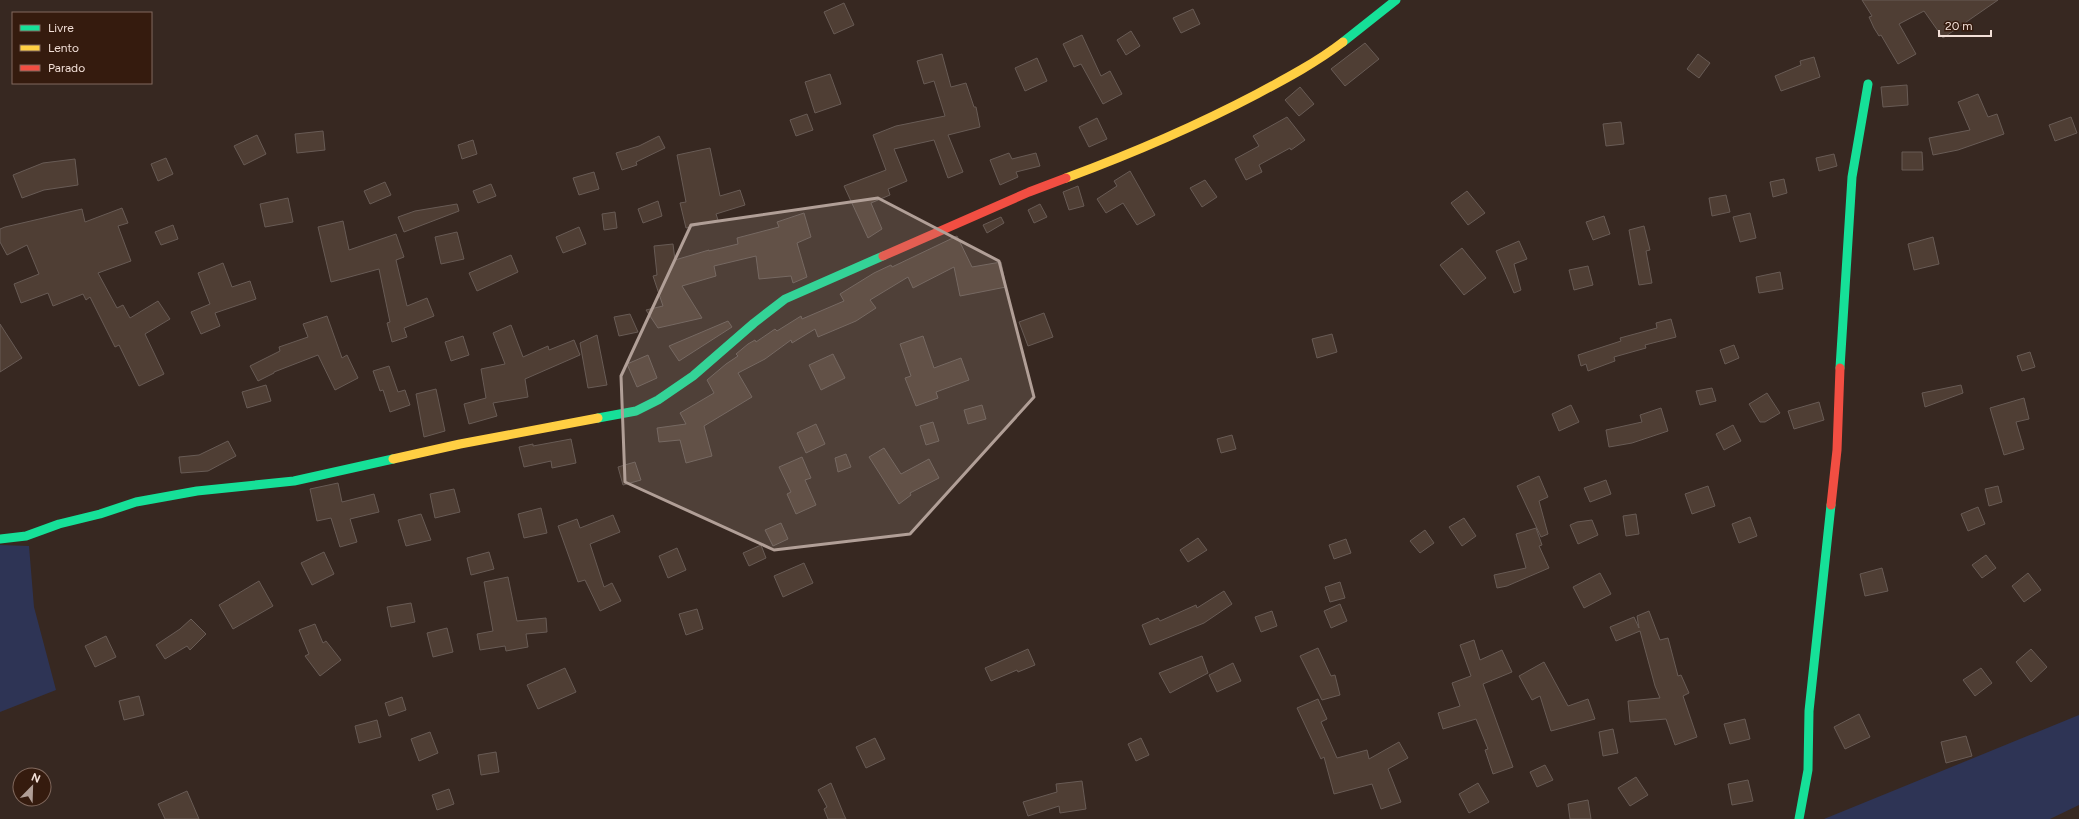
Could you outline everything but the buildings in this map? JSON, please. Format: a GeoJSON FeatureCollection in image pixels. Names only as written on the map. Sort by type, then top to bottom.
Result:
{"type":"FeatureCollection","features":[{"type":"Feature","properties":{"kind":"street"},"geometry":{"type":"LineString","coordinates":[[0,539],[26,536],[59,524],[100,514],[136,502],[197,491],[294,481],[460,444],[636,411],[661,398],[691,376],[769,309],[785,299],[1029,192],[1097,167],[1219,114],[1287,78],[1336,48],[1396,0]]}},
{"type":"Feature","properties":{"kind":"street"},"geometry":{"type":"LineString","coordinates":[[1799,819],[1808,770],[1809,711],[1837,450],[1842,313],[1852,177],[1868,84]]}},
{"type":"Feature","properties":{"kind":"highlighted area"},"geometry":{"type":"Polygon","coordinates":[[[878,198],[999,261],[1034,397],[910,534],[774,550],[625,482],[621,376],[691,225],[878,198]]]}},
{"type":"Feature","properties":{"kind":"shaded area"},"geometry":{"type":"Polygon","coordinates":[[[0,545],[29,546],[34,607],[56,690],[0,712],[0,545]]]}},
{"type":"Feature","properties":{"kind":"shaded area"},"geometry":{"type":"Polygon","coordinates":[[[2079,715],[2079,805],[2050,819],[1824,819],[2079,715]]]}},
{"type":"Feature","properties":{"kind":"traffic: fast"},"geometry":{"type":"LineString","coordinates":[[1343,42],[1396,0]]}},
{"type":"Feature","properties":{"kind":"traffic: fast"},"geometry":{"type":"LineString","coordinates":[[1840,368],[1852,177],[1868,84]]}},
{"type":"Feature","properties":{"kind":"traffic: fast"},"geometry":{"type":"LineString","coordinates":[[598,418],[636,411],[658,400],[693,376],[754,323],[785,299],[883,256]]}},
{"type":"Feature","properties":{"kind":"traffic: fast"},"geometry":{"type":"LineString","coordinates":[[0,539],[26,536],[59,524],[100,514],[136,502],[197,491],[294,481],[393,459]]}},
{"type":"Feature","properties":{"kind":"traffic: fast"},"geometry":{"type":"LineString","coordinates":[[1799,819],[1808,770],[1809,711],[1831,505]]}},
{"type":"Feature","properties":{"kind":"traffic: slow"},"geometry":{"type":"LineString","coordinates":[[1066,178],[1163,139],[1234,106],[1302,70],[1343,42]]}},
{"type":"Feature","properties":{"kind":"traffic: slow"},"geometry":{"type":"LineString","coordinates":[[393,459],[460,444],[598,418]]}},
{"type":"Feature","properties":{"kind":"traffic: jam"},"geometry":{"type":"LineString","coordinates":[[883,256],[1029,192],[1066,178]]}},
{"type":"Feature","properties":{"kind":"traffic: jam"},"geometry":{"type":"LineString","coordinates":[[1831,505],[1837,450],[1840,368]]}}]}
